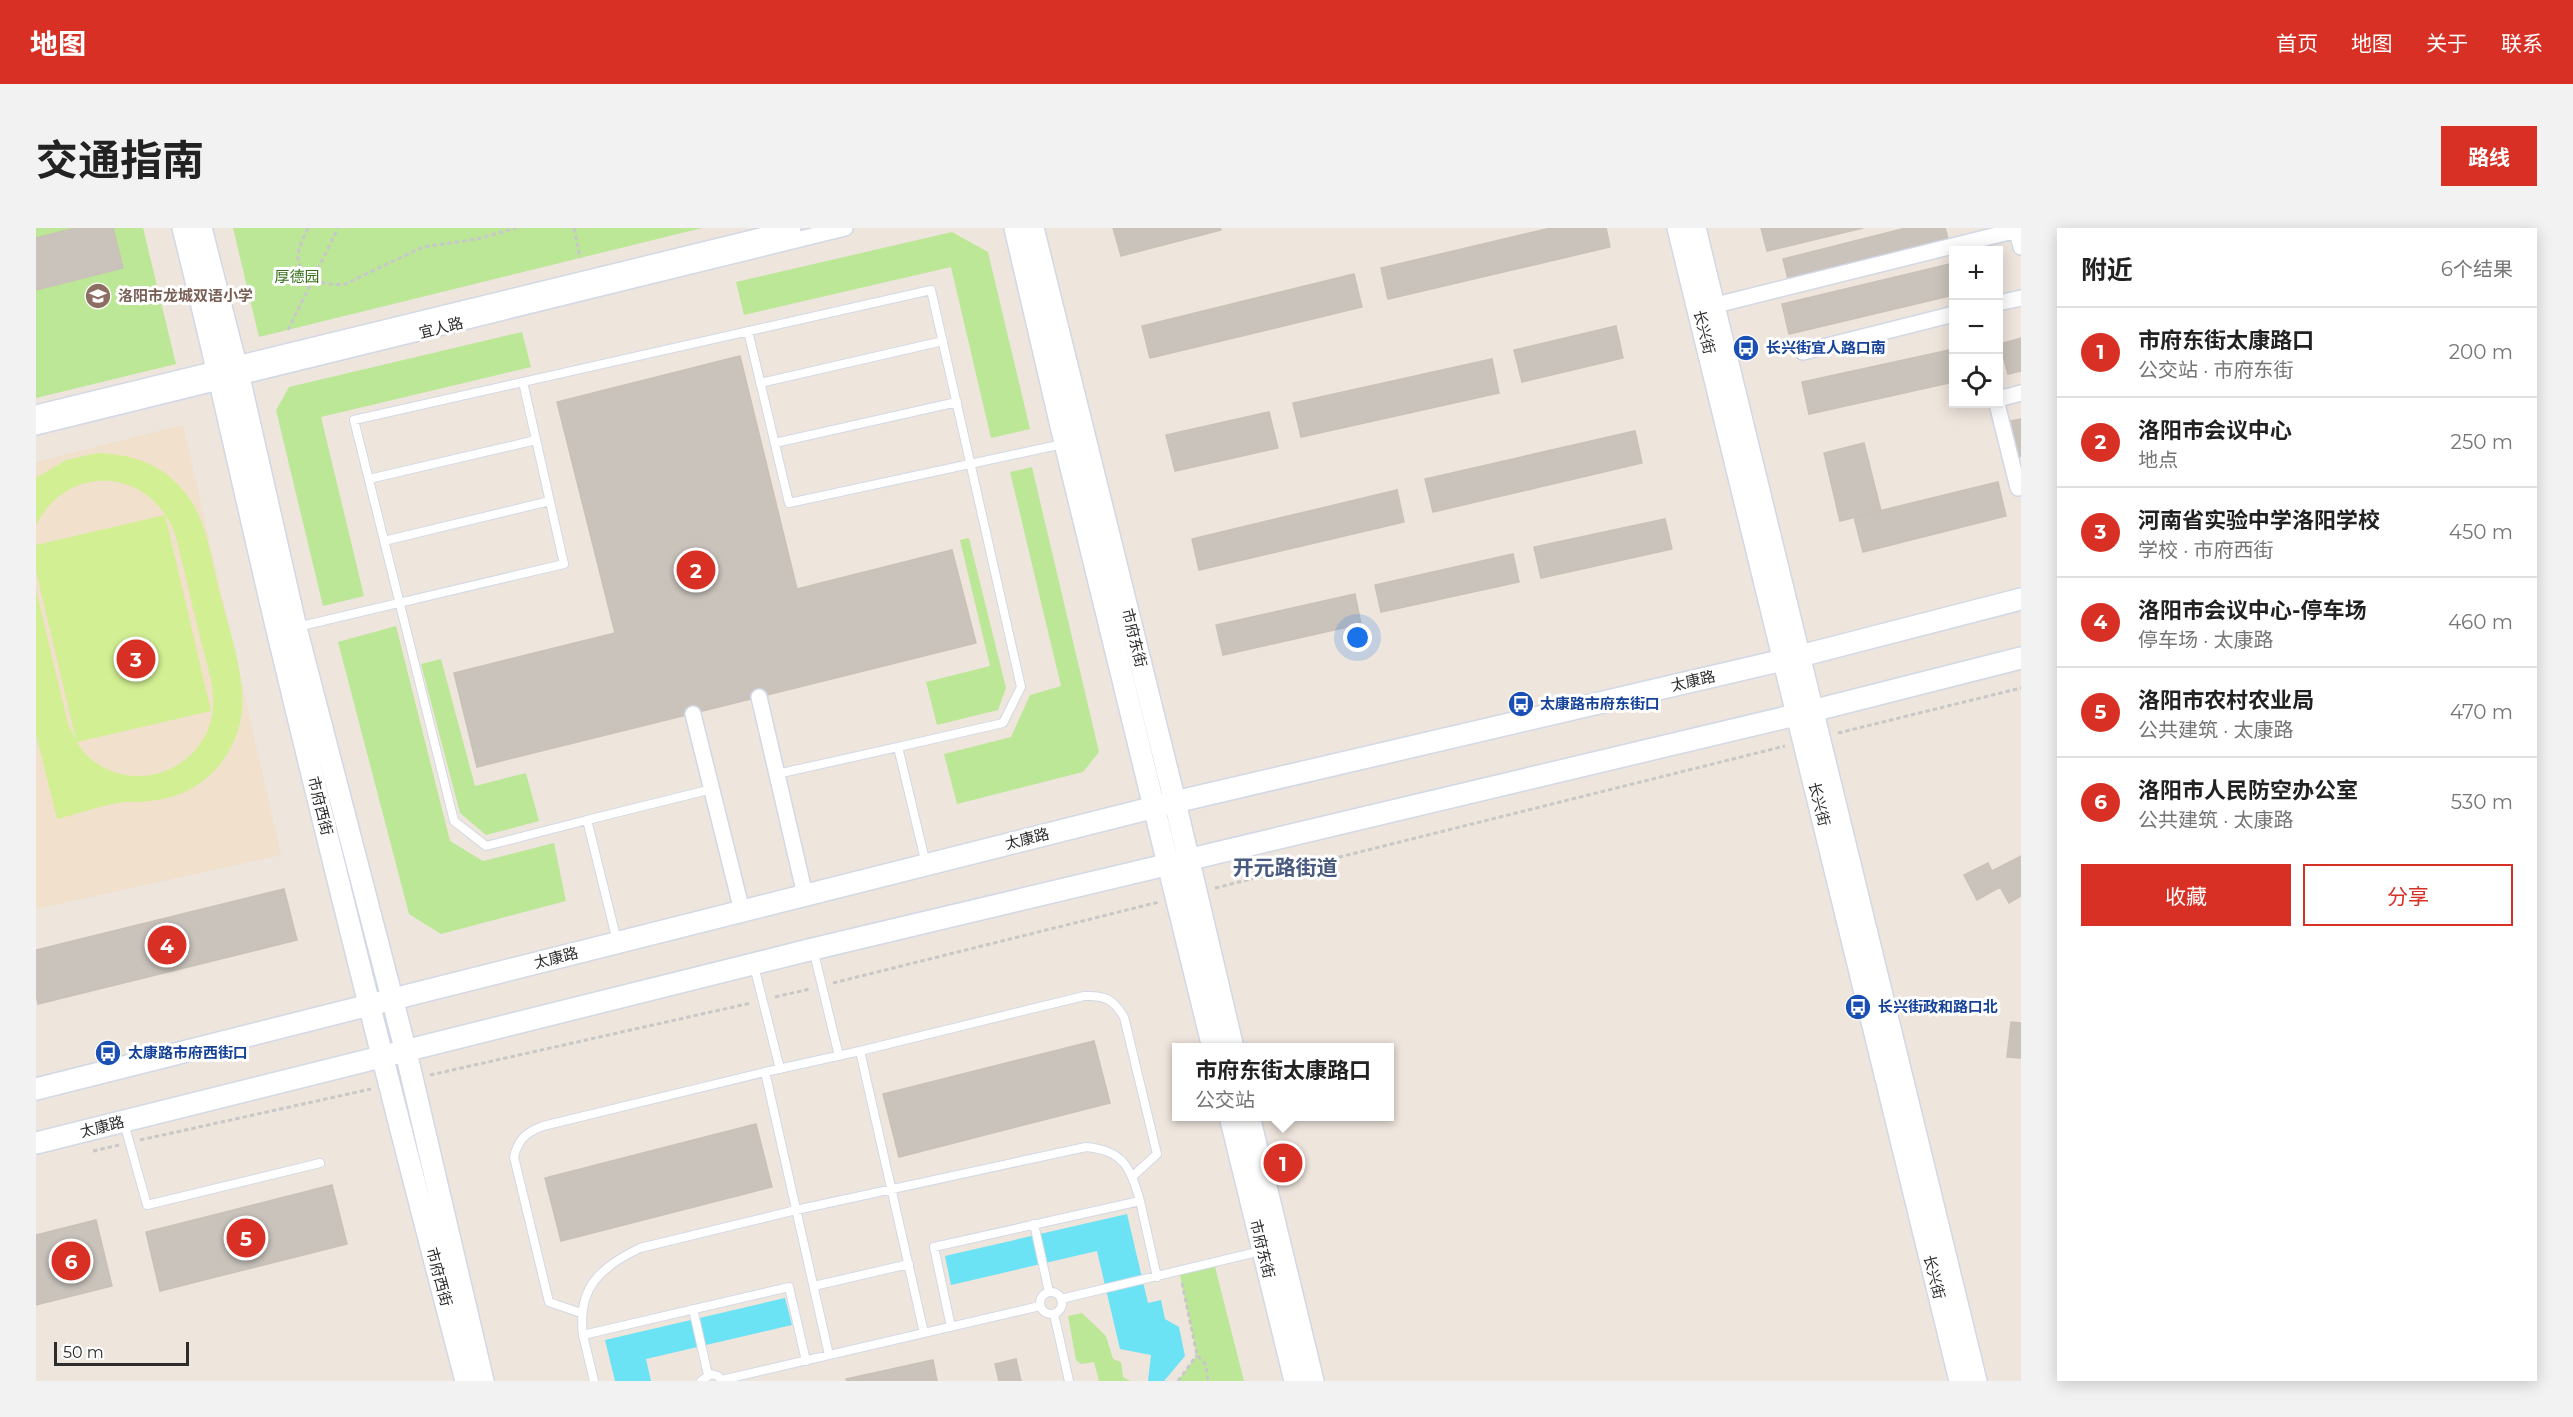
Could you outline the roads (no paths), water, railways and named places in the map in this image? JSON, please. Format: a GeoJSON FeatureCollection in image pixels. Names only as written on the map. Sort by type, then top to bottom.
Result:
{"type":"FeatureCollection","features":[{"type":"Feature","properties":{"kind":"main road","name":"市府西街"},"geometry":{"type":"LineString","coordinates":[[183,228],[229,373]]}},
{"type":"Feature","properties":{"kind":"main road","name":"市府西街"},"geometry":{"type":"LineString","coordinates":[[201,228],[229,373],[369,1006],[466,1381]]}},
{"type":"Feature","properties":{"kind":"main road","name":"市府东街"},"geometry":{"type":"LineString","coordinates":[[1015,228],[1175,802],[1178,861],[1212,1043]]}},
{"type":"Feature","properties":{"kind":"main road","name":"市府东街"},"geometry":{"type":"LineString","coordinates":[[1033,228],[1074,441],[1154,807],[1178,861]]}},
{"type":"Feature","properties":{"kind":"main road","name":"长兴街"},"geometry":{"type":"LineString","coordinates":[[1678,228],[1806,713],[1960,1381]]}},
{"type":"Feature","properties":{"kind":"main road","name":"长兴街"},"geometry":{"type":"LineString","coordinates":[[1695,228],[1792,658]]}},
{"type":"Feature","properties":{"kind":"main road","name":"太康路"},"geometry":{"type":"LineString","coordinates":[[36,1089],[1154,807],[1792,658],[2021,598]]}},
{"type":"Feature","properties":{"kind":"main road","name":"市府西街"},"geometry":{"type":"LineString","coordinates":[[287,630],[406,1053],[483,1381]]}},
{"type":"Feature","properties":{"kind":"main road","name":"太康路"},"geometry":{"type":"LineString","coordinates":[[36,1143],[406,1053],[754,964],[1806,713],[2021,658]]}},
{"type":"Feature","properties":{"kind":"main road","name":"长兴街"},"geometry":{"type":"LineString","coordinates":[[1812,740],[1976,1381]]}},
{"type":"Feature","properties":{"kind":"main road","name":"市府东街"},"geometry":{"type":"LineString","coordinates":[[1186,895],[1232,1043]]}},
{"type":"Feature","properties":{"kind":"main road","name":"市府东街"},"geometry":{"type":"LineString","coordinates":[[1232,1121],[1313,1381]]}},
{"type":"Feature","properties":{"kind":"main road","name":"市府东街"},"geometry":{"type":"LineString","coordinates":[[1250,1121],[1295,1381]]}},
{"type":"Feature","properties":{"kind":"street","name":"宜人路"},"geometry":{"type":"LineString","coordinates":[[36,427],[229,373],[793,228]]}},
{"type":"Feature","properties":{"kind":"street","name":"宜人路"},"geometry":{"type":"LineString","coordinates":[[36,413],[229,373],[845,228]]}},
{"type":"Feature","properties":{"kind":"street"},"geometry":{"type":"LineString","coordinates":[[1711,307],[2017,229],[2021,247]]}},
{"type":"Feature","properties":{"kind":"street"},"geometry":{"type":"LineString","coordinates":[[2003,302],[2021,298]]}},
{"type":"Feature","properties":{"kind":"street"},"geometry":{"type":"LineString","coordinates":[[1803,352],[1949,315]]}},
{"type":"Feature","properties":{"kind":"street"},"geometry":{"type":"LineString","coordinates":[[2003,398],[2021,393]]}},
{"type":"Feature","properties":{"kind":"street"},"geometry":{"type":"LineString","coordinates":[[1998,408],[2018,488],[2021,487]]}},
{"type":"Feature","properties":{"kind":"street"},"geometry":{"type":"LineString","coordinates":[[759,697],[805,895]]}},
{"type":"Feature","properties":{"kind":"street"},"geometry":{"type":"LineString","coordinates":[[693,714],[742,911]]}},
{"type":"Feature","properties":{"kind":"lane"},"geometry":{"type":"LineString","coordinates":[[712,789],[486,846],[454,821],[354,420],[932,290],[1021,687],[1003,723],[777,774]]}},
{"type":"Feature","properties":{"kind":"lane"},"geometry":{"type":"LineString","coordinates":[[748,331],[789,503],[1074,441]]}},
{"type":"Feature","properties":{"kind":"lane"},"geometry":{"type":"LineString","coordinates":[[760,383],[943,341]]}},
{"type":"Feature","properties":{"kind":"lane"},"geometry":{"type":"LineString","coordinates":[[287,630],[564,564],[523,382]]}},
{"type":"Feature","properties":{"kind":"lane"},"geometry":{"type":"LineString","coordinates":[[775,443],[957,402]]}},
{"type":"Feature","properties":{"kind":"lane"},"geometry":{"type":"LineString","coordinates":[[369,479],[536,440]]}},
{"type":"Feature","properties":{"kind":"lane"},"geometry":{"type":"LineString","coordinates":[[384,541],[550,501]]}},
{"type":"Feature","properties":{"kind":"lane"},"geometry":{"type":"LineString","coordinates":[[898,747],[926,864]]}},
{"type":"Feature","properties":{"kind":"lane"},"geometry":{"type":"LineString","coordinates":[[587,820],[617,943]]}},
{"type":"Feature","properties":{"kind":"lane"},"geometry":{"type":"LineString","coordinates":[[813,950],[838,1056]]}},
{"type":"Feature","properties":{"kind":"lane"},"geometry":{"type":"LineString","coordinates":[[754,964],[780,1069]]}},
{"type":"Feature","properties":{"kind":"lane"},"geometry":{"type":"LineString","coordinates":[[581,1313],[549,1302],[514,1157],[517,1145],[528,1132],[543,1126],[1084,996],[1101,995],[1114,1002],[1124,1017],[1157,1154],[1133,1176]]}},
{"type":"Feature","properties":{"kind":"lane"},"geometry":{"type":"LineString","coordinates":[[860,1051],[924,1333]]}},
{"type":"Feature","properties":{"kind":"lane"},"geometry":{"type":"LineString","coordinates":[[765,1072],[829,1355]]}},
{"type":"Feature","properties":{"kind":"lane"},"geometry":{"type":"LineString","coordinates":[[124,1121],[147,1205],[320,1163]]}},
{"type":"Feature","properties":{"kind":"lane"},"geometry":{"type":"LineString","coordinates":[[594,1381],[583,1335],[581,1306],[596,1278],[615,1262],[640,1248],[796,1210],[1086,1147],[1103,1148],[1119,1157],[1133,1176],[1157,1277]]}},
{"type":"Feature","properties":{"kind":"lane"},"geometry":{"type":"LineString","coordinates":[[951,1327],[934,1246],[1035,1229],[1140,1201]]}},
{"type":"Feature","properties":{"kind":"lane"},"geometry":{"type":"LineString","coordinates":[[1035,1229],[1049,1292]]}},
{"type":"Feature","properties":{"kind":"lane"},"geometry":{"type":"LineString","coordinates":[[1061,1299],[1271,1249]]}},
{"type":"Feature","properties":{"kind":"lane"},"geometry":{"type":"LineString","coordinates":[[814,1286],[909,1263]]}},
{"type":"Feature","properties":{"kind":"lane"},"geometry":{"type":"LineString","coordinates":[[583,1335],[694,1313],[789,1287],[806,1361]]}},
{"type":"Feature","properties":{"kind":"lane"},"geometry":{"type":"LineString","coordinates":[[1049,1292],[1056,1293],[1061,1299],[1060,1309],[1054,1314],[1047,1314],[1040,1306],[1042,1295],[1049,1292]]}},
{"type":"Feature","properties":{"kind":"lane"},"geometry":{"type":"LineString","coordinates":[[701,1381],[708,1375],[715,1374],[722,1381],[1040,1306]]}},
{"type":"Feature","properties":{"kind":"lane"},"geometry":{"type":"LineString","coordinates":[[694,1313],[708,1375]]}},
{"type":"Feature","properties":{"kind":"lane"},"geometry":{"type":"LineString","coordinates":[[1054,1314],[1069,1381]]}},
{"type":"Feature","properties":{"kind":"water"},"geometry":{"type":"Polygon","coordinates":[[[1127,1214],[1148,1303],[1161,1300],[1165,1319],[1179,1327],[1185,1356],[1164,1381],[1148,1381],[1151,1355],[1120,1349],[1097,1251],[951,1285],[945,1256],[1127,1214]]]}},
{"type":"Feature","properties":{"kind":"water"},"geometry":{"type":"Polygon","coordinates":[[[785,1298],[792,1325],[646,1359],[651,1381],[615,1381],[605,1340],[785,1298]]]}},
{"type":"Feature","properties":{"kind":"place","name":"洛阳市龙城双语小学"},"geometry":{"type":"Point","coordinates":[98,296]}},
{"type":"Feature","properties":{"kind":"place","name":"长兴街宜人路口南"},"geometry":{"type":"Point","coordinates":[1746,348]}},
{"type":"Feature","properties":{"kind":"place","name":"洛阳市会议中心"},"geometry":{"type":"Point","coordinates":[696,570]}},
{"type":"Feature","properties":{"kind":"place","name":"河南省实验中学洛阳学校"},"geometry":{"type":"Point","coordinates":[136,659]}},
{"type":"Feature","properties":{"kind":"place","name":"太康路市府东街口"},"geometry":{"type":"Point","coordinates":[1521,704]}},
{"type":"Feature","properties":{"kind":"place","name":"洛阳市会议中心-停车场"},"geometry":{"type":"Point","coordinates":[167,945]}},
{"type":"Feature","properties":{"kind":"place","name":"长兴街政和路口北"},"geometry":{"type":"Point","coordinates":[1858,1007]}},
{"type":"Feature","properties":{"kind":"place","name":"太康路市府西街口"},"geometry":{"type":"Point","coordinates":[108,1053]}},
{"type":"Feature","properties":{"kind":"place","name":"市府东街太康路口"},"geometry":{"type":"Point","coordinates":[1283,1163]}},
{"type":"Feature","properties":{"kind":"place","name":"洛阳市农村农业局"},"geometry":{"type":"Point","coordinates":[246,1238]}},
{"type":"Feature","properties":{"kind":"place","name":"洛阳市人民防空办公室"},"geometry":{"type":"Point","coordinates":[71,1261]}},
{"type":"Feature","properties":{"kind":"district","name":"开元路街道"},"geometry":{"type":"Point","coordinates":[1285,868]}},
{"type":"Feature","properties":{"kind":"park label","name":"厚德园"},"geometry":{"type":"Point","coordinates":[297,277]}}]}
